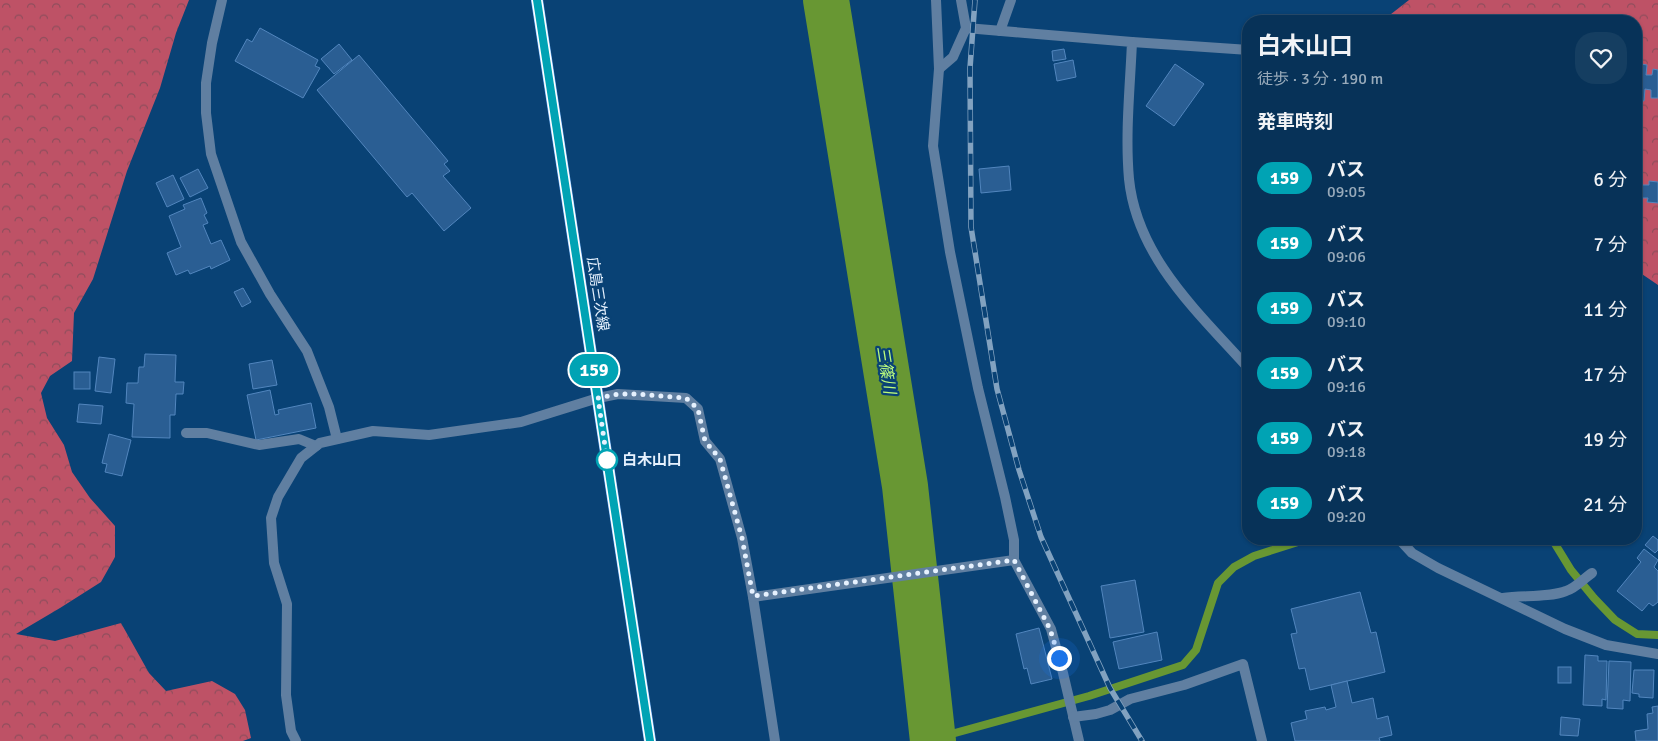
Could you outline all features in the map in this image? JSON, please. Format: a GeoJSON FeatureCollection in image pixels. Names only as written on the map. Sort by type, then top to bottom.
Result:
{"type":"FeatureCollection","features":[{"type":"Feature","properties":{"kind":"main road","name":"広島三次線"},"geometry":{"type":"LineString","coordinates":[[537,0],[650,741]]}},
{"type":"Feature","properties":{"kind":"street"},"geometry":{"type":"LineString","coordinates":[[222,0],[212,43],[206,83],[206,113],[210,154],[241,242],[270,294],[307,351],[329,407],[337,439]]}},
{"type":"Feature","properties":{"kind":"street"},"geometry":{"type":"LineString","coordinates":[[936,0],[938,70],[933,146],[950,252],[978,388],[1014,540],[1014,560],[1050,629],[1063,673],[1079,741]]}},
{"type":"Feature","properties":{"kind":"street"},"geometry":{"type":"LineString","coordinates":[[938,70],[952,57],[966,28],[961,0]]}},
{"type":"Feature","properties":{"kind":"street"},"geometry":{"type":"LineString","coordinates":[[1000,31],[1011,0]]}},
{"type":"Feature","properties":{"kind":"street"},"geometry":{"type":"LineString","coordinates":[[966,28],[1242,50]]}},
{"type":"Feature","properties":{"kind":"street"},"geometry":{"type":"LineString","coordinates":[[1132,42],[1128,147],[1129,180],[1140,224],[1153,252],[1173,282],[1242,361]]}},
{"type":"Feature","properties":{"kind":"street"},"geometry":{"type":"LineString","coordinates":[[296,741],[291,731],[286,695],[287,604],[274,563],[271,518],[278,497],[301,458],[320,443],[373,430],[429,435],[521,422],[598,398],[618,394],[637,394],[686,398],[698,409],[705,441],[720,459],[742,538],[771,704],[775,741]]}},
{"type":"Feature","properties":{"kind":"street"},"geometry":{"type":"LineString","coordinates":[[186,433],[208,432],[260,445],[299,439],[316,446]]}},
{"type":"Feature","properties":{"kind":"street"},"geometry":{"type":"LineString","coordinates":[[1405,545],[1412,553],[1438,568],[1565,629],[1606,645],[1658,654]]}},
{"type":"Feature","properties":{"kind":"street"},"geometry":{"type":"LineString","coordinates":[[753,596],[1014,560]]}},
{"type":"Feature","properties":{"kind":"street"},"geometry":{"type":"LineString","coordinates":[[1503,598],[1565,592],[1590,575]]}},
{"type":"Feature","properties":{"kind":"street"},"geometry":{"type":"LineString","coordinates":[[1073,717],[1110,710],[1130,699],[1184,685],[1244,664],[1262,741]]}},
{"type":"Feature","properties":{"kind":"green space"},"geometry":{"type":"Polygon","coordinates":[[[0,0],[189,0],[176,33],[160,88],[127,171],[93,279],[74,313],[72,361],[50,376],[41,393],[47,418],[64,445],[72,472],[90,498],[115,526],[115,557],[101,582],[16,634],[55,641],[121,623],[149,673],[166,691],[212,681],[235,694],[245,710],[251,738],[243,741],[0,741],[0,0]]]}},
{"type":"Feature","properties":{"kind":"green space"},"geometry":{"type":"Polygon","coordinates":[[[1409,0],[1658,0],[1658,285],[1642,274],[1642,15],[1390,15],[1409,0]]]}},
{"type":"Feature","properties":{"kind":"building"},"geometry":{"type":"Polygon","coordinates":[[[260,28],[318,60],[315,66],[320,68],[303,98],[235,61],[247,39],[252,42],[260,28]]]}},
{"type":"Feature","properties":{"kind":"building"},"geometry":{"type":"Polygon","coordinates":[[[339,44],[352,60],[334,74],[321,59],[339,44]]]}},
{"type":"Feature","properties":{"kind":"building"},"geometry":{"type":"Polygon","coordinates":[[[1064,49],[1066,59],[1053,61],[1052,51],[1064,49]]]}},
{"type":"Feature","properties":{"kind":"building"},"geometry":{"type":"Polygon","coordinates":[[[359,55],[448,161],[444,164],[450,171],[443,176],[471,208],[444,231],[412,193],[407,197],[317,90],[359,55]]]}},
{"type":"Feature","properties":{"kind":"building"},"geometry":{"type":"Polygon","coordinates":[[[1073,60],[1076,77],[1057,81],[1054,64],[1073,60]]]}},
{"type":"Feature","properties":{"kind":"building"},"geometry":{"type":"Polygon","coordinates":[[[1175,64],[1204,84],[1174,126],[1146,106],[1175,64]]]}},
{"type":"Feature","properties":{"kind":"building"},"geometry":{"type":"Polygon","coordinates":[[[1642,64],[1647,65],[1646,75],[1652,75],[1653,69],[1658,70],[1658,98],[1651,98],[1651,90],[1645,89],[1644,101],[1642,101],[1642,64]]]}},
{"type":"Feature","properties":{"kind":"building"},"geometry":{"type":"Polygon","coordinates":[[[1009,166],[1011,190],[981,193],[979,169],[1009,166]]]}},
{"type":"Feature","properties":{"kind":"building"},"geometry":{"type":"Polygon","coordinates":[[[198,169],[208,188],[190,197],[180,178],[198,169]]]}},
{"type":"Feature","properties":{"kind":"building"},"geometry":{"type":"Polygon","coordinates":[[[173,175],[184,199],[167,207],[156,183],[173,175]]]}},
{"type":"Feature","properties":{"kind":"building"},"geometry":{"type":"Polygon","coordinates":[[[1649,181],[1658,182],[1658,203],[1647,202],[1648,198],[1642,198],[1642,185],[1649,185],[1649,181]]]}},
{"type":"Feature","properties":{"kind":"building"},"geometry":{"type":"Polygon","coordinates":[[[201,198],[207,213],[204,215],[208,223],[203,225],[211,244],[221,240],[230,260],[211,269],[210,266],[190,274],[188,270],[176,275],[167,253],[181,247],[169,216],[185,209],[183,205],[201,198]]]}},
{"type":"Feature","properties":{"kind":"building"},"geometry":{"type":"Polygon","coordinates":[[[243,288],[251,302],[242,307],[234,292],[243,288]]]}},
{"type":"Feature","properties":{"kind":"building"},"geometry":{"type":"Polygon","coordinates":[[[145,354],[176,355],[175,382],[184,382],[183,394],[176,394],[175,415],[170,415],[170,438],[132,437],[134,404],[126,403],[127,383],[138,383],[139,367],[144,367],[145,354]]]}},
{"type":"Feature","properties":{"kind":"building"},"geometry":{"type":"Polygon","coordinates":[[[99,357],[115,359],[111,393],[95,391],[99,357]]]}},
{"type":"Feature","properties":{"kind":"building"},"geometry":{"type":"Polygon","coordinates":[[[272,360],[277,385],[253,389],[249,364],[272,360]]]}},
{"type":"Feature","properties":{"kind":"building"},"geometry":{"type":"Polygon","coordinates":[[[74,372],[90,372],[90,389],[74,389],[74,372]]]}},
{"type":"Feature","properties":{"kind":"building"},"geometry":{"type":"Polygon","coordinates":[[[270,390],[275,415],[279,414],[278,410],[311,403],[316,428],[256,440],[247,395],[270,390]]]}},
{"type":"Feature","properties":{"kind":"building"},"geometry":{"type":"Polygon","coordinates":[[[79,404],[103,406],[101,424],[77,422],[79,404]]]}},
{"type":"Feature","properties":{"kind":"building"},"geometry":{"type":"Polygon","coordinates":[[[109,434],[131,440],[122,476],[105,472],[107,464],[102,463],[109,434]]]}},
{"type":"Feature","properties":{"kind":"building"},"geometry":{"type":"Polygon","coordinates":[[[1653,536],[1658,540],[1658,550],[1655,553],[1645,545],[1653,536]]]}},
{"type":"Feature","properties":{"kind":"building"},"geometry":{"type":"Polygon","coordinates":[[[1644,549],[1658,560],[1654,567],[1658,571],[1658,602],[1653,606],[1649,603],[1642,611],[1617,591],[1641,562],[1637,558],[1644,549]]]}},
{"type":"Feature","properties":{"kind":"building"},"geometry":{"type":"Polygon","coordinates":[[[1135,580],[1144,632],[1110,638],[1101,586],[1135,580]]]}},
{"type":"Feature","properties":{"kind":"building"},"geometry":{"type":"Polygon","coordinates":[[[1360,592],[1371,633],[1376,632],[1385,672],[1310,690],[1305,668],[1299,669],[1291,634],[1297,633],[1291,609],[1360,592]]]}},
{"type":"Feature","properties":{"kind":"building"},"geometry":{"type":"Polygon","coordinates":[[[1039,628],[1052,679],[1031,684],[1027,668],[1024,669],[1016,634],[1039,628]]]}},
{"type":"Feature","properties":{"kind":"building"},"geometry":{"type":"Polygon","coordinates":[[[1157,632],[1162,660],[1119,669],[1113,642],[1157,632]]]}},
{"type":"Feature","properties":{"kind":"building"},"geometry":{"type":"Polygon","coordinates":[[[1585,655],[1598,656],[1598,661],[1607,661],[1606,700],[1602,699],[1602,706],[1583,705],[1585,655]]]}},
{"type":"Feature","properties":{"kind":"building"},"geometry":{"type":"Polygon","coordinates":[[[1609,661],[1631,662],[1630,701],[1623,700],[1623,709],[1607,708],[1609,661]]]}},
{"type":"Feature","properties":{"kind":"building"},"geometry":{"type":"Polygon","coordinates":[[[1558,667],[1571,667],[1571,683],[1558,683],[1558,667]]]}},
{"type":"Feature","properties":{"kind":"building"},"geometry":{"type":"Polygon","coordinates":[[[1634,670],[1654,670],[1653,698],[1639,697],[1639,694],[1632,693],[1634,670]]]}},
{"type":"Feature","properties":{"kind":"building"},"geometry":{"type":"Polygon","coordinates":[[[1347,681],[1352,703],[1373,698],[1377,719],[1388,716],[1392,735],[1379,738],[1380,741],[1295,741],[1291,723],[1307,719],[1305,711],[1325,707],[1326,710],[1336,707],[1331,685],[1347,681]]]}},
{"type":"Feature","properties":{"kind":"building"},"geometry":{"type":"Polygon","coordinates":[[[1658,706],[1658,741],[1636,741],[1635,731],[1648,729],[1647,714],[1653,713],[1652,707],[1658,706]]]}},
{"type":"Feature","properties":{"kind":"building"},"geometry":{"type":"Polygon","coordinates":[[[1561,717],[1580,719],[1578,736],[1560,735],[1561,717]]]}},
{"type":"Feature","properties":{"kind":"waterway","name":"三篠川"},"geometry":{"type":"LineString","coordinates":[[826,0],[905,486],[933,741]]}},
{"type":"Feature","properties":{"kind":"waterway"},"geometry":{"type":"LineString","coordinates":[[933,739],[1089,696],[1183,665],[1196,650],[1218,583],[1234,567],[1254,556],[1289,545]]}},
{"type":"Feature","properties":{"kind":"waterway"},"geometry":{"type":"LineString","coordinates":[[1556,545],[1571,570],[1615,620],[1637,634],[1658,635]]}},
{"type":"Feature","properties":{"kind":"railway"},"geometry":{"type":"LineString","coordinates":[[975,0],[970,68],[971,227],[997,389],[1019,470],[1041,537],[1110,688],[1142,741]]}},
{"type":"Feature","properties":{"kind":"bus line","name":"159"},"geometry":{"type":"LineString","coordinates":[[537,0],[650,741]]}},
{"type":"Feature","properties":{"kind":"place","name":"白木山口"},"geometry":{"type":"Point","coordinates":[607,460]}},
{"type":"Feature","properties":{"kind":"route"},"geometry":{"type":"LineString","coordinates":[[607,460],[598,398],[618,394],[637,394],[686,398],[698,409],[705,441],[720,459],[742,538],[753,596],[1014,560],[1050,629],[1059,658]]}}]}
